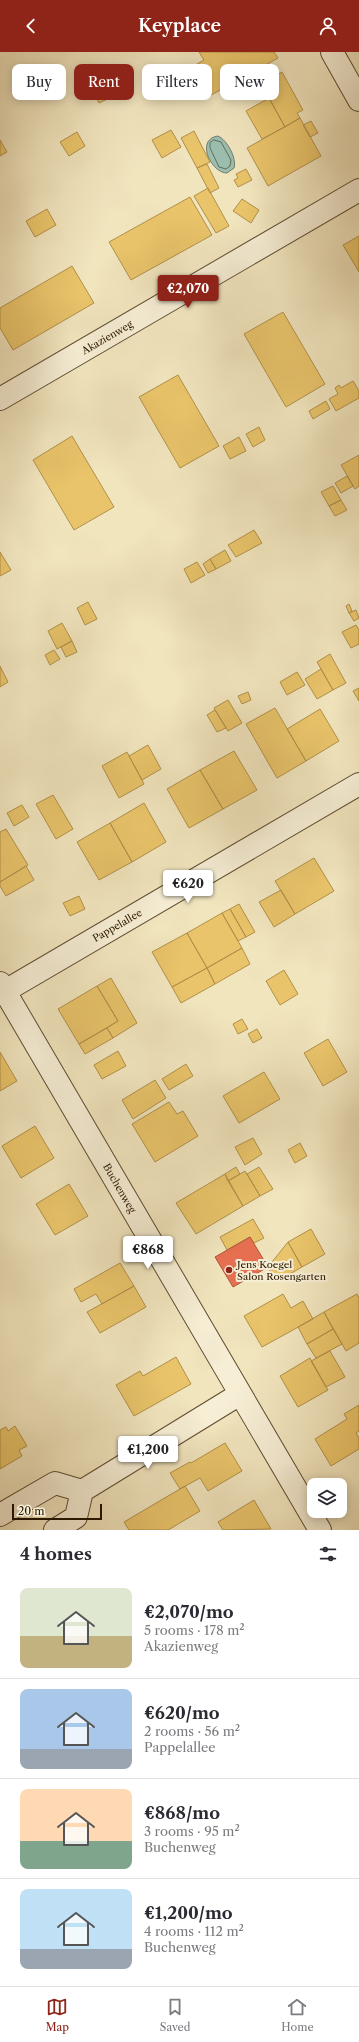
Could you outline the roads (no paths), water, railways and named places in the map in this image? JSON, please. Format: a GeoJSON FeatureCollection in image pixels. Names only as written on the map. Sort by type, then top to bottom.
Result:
{"type":"FeatureCollection","features":[{"type":"Feature","properties":{"kind":"street"},"geometry":{"type":"LineString","coordinates":[[332,52],[359,100]]}},
{"type":"Feature","properties":{"kind":"street","name":"Akazienweg"},"geometry":{"type":"LineString","coordinates":[[0,399],[359,190]]}},
{"type":"Feature","properties":{"kind":"street","name":"Pappelallee"},"geometry":{"type":"LineString","coordinates":[[2,990],[359,784]]}},
{"type":"Feature","properties":{"kind":"street","name":"Buchenweg"},"geometry":{"type":"LineString","coordinates":[[2,990],[320,1530]]}},
{"type":"Feature","properties":{"kind":"street"},"geometry":{"type":"LineString","coordinates":[[55,1530],[76,1517],[82,1491],[240,1394]]}},
{"type":"Feature","properties":{"kind":"street"},"geometry":{"type":"LineString","coordinates":[[0,1515],[55,1483],[82,1491]]}},
{"type":"Feature","properties":{"kind":"water"},"geometry":{"type":"Polygon","coordinates":[[[218,136],[228,145],[234,159],[234,168],[227,173],[221,172],[216,168],[208,156],[207,143],[211,138],[218,136]]]}},
{"type":"Feature","properties":{"kind":"place","name":"Jens Koegel Salon Rosengarten"},"geometry":{"type":"Point","coordinates":[229,1270]}}]}
